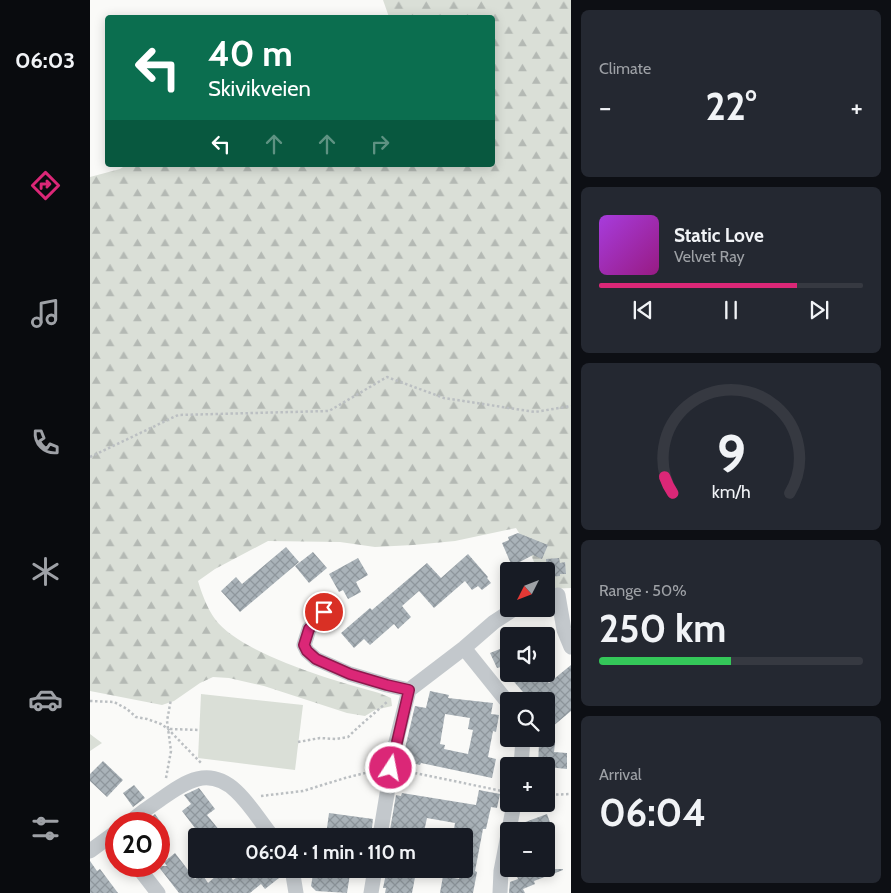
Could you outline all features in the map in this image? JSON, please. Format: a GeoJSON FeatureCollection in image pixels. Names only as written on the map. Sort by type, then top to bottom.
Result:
{"type":"FeatureCollection","features":[{"type":"Feature","properties":{"kind":"street"},"geometry":{"type":"LineString","coordinates":[[559,596],[564,630],[571,647]]}},
{"type":"Feature","properties":{"kind":"street"},"geometry":{"type":"LineString","coordinates":[[324,612],[309,629],[304,645],[307,651],[316,659],[350,674],[406,689]]}},
{"type":"Feature","properties":{"kind":"street"},"geometry":{"type":"LineString","coordinates":[[381,828],[406,689],[464,648],[500,618]]}},
{"type":"Feature","properties":{"kind":"street"},"geometry":{"type":"LineString","coordinates":[[464,648],[500,693]]}},
{"type":"Feature","properties":{"kind":"street"},"geometry":{"type":"LineString","coordinates":[[143,812],[188,781],[206,777],[227,784],[242,797],[266,828]]}},
{"type":"Feature","properties":{"kind":"street"},"geometry":{"type":"LineString","coordinates":[[500,893],[501,870],[512,812]]}},
{"type":"Feature","properties":{"kind":"street"},"geometry":{"type":"LineString","coordinates":[[90,851],[105,841]]}},
{"type":"Feature","properties":{"kind":"street"},"geometry":{"type":"LineString","coordinates":[[146,877],[158,893]]}},
{"type":"Feature","properties":{"kind":"street"},"geometry":{"type":"LineString","coordinates":[[294,878],[296,893]]}},
{"type":"Feature","properties":{"kind":"street"},"geometry":{"type":"LineString","coordinates":[[371,893],[374,878]]}},
{"type":"Feature","properties":{"kind":"path"},"geometry":{"type":"LineString","coordinates":[[90,457],[178,415],[329,411],[386,377],[444,398],[535,412],[571,406]]}},
{"type":"Feature","properties":{"kind":"path"},"geometry":{"type":"LineString","coordinates":[[298,742],[320,738],[336,739],[348,737],[406,689]]}},
{"type":"Feature","properties":{"kind":"path"},"geometry":{"type":"LineString","coordinates":[[164,797],[171,751],[167,721],[171,699]]}},
{"type":"Feature","properties":{"kind":"path"},"geometry":{"type":"LineString","coordinates":[[90,701],[114,702],[127,709],[136,717],[147,719],[168,729],[208,768]]}},
{"type":"Feature","properties":{"kind":"path"},"geometry":{"type":"LineString","coordinates":[[168,729],[200,730]]}},
{"type":"Feature","properties":{"kind":"path"},"geometry":{"type":"LineString","coordinates":[[242,797],[279,795],[391,768],[500,790]]}},
{"type":"Feature","properties":{"kind":"path"},"geometry":{"type":"LineString","coordinates":[[555,795],[571,794]]}},
{"type":"Feature","properties":{"kind":"green space"},"geometry":{"type":"Polygon","coordinates":[[[383,0],[571,0],[571,588],[555,589],[555,562],[534,562],[516,528],[455,541],[375,547],[340,542],[268,541],[215,569],[198,581],[205,601],[215,619],[228,632],[267,655],[315,674],[379,693],[391,698],[392,706],[375,710],[365,716],[347,713],[264,686],[229,678],[213,677],[200,683],[174,701],[162,705],[90,691],[90,177],[123,167],[495,167],[495,15],[388,15],[383,0]]]}},
{"type":"Feature","properties":{"kind":"green space"},"geometry":{"type":"Polygon","coordinates":[[[201,694],[303,705],[295,770],[198,758],[201,694]]]}},
{"type":"Feature","properties":{"kind":"green space"},"geometry":{"type":"Polygon","coordinates":[[[90,734],[102,743],[90,751],[90,734]]]}},
{"type":"Feature","properties":{"kind":"building"},"geometry":{"type":"Polygon","coordinates":[[[518,533],[548,545],[542,559],[533,555],[520,562],[510,562],[502,543],[509,540],[508,537],[518,533]]]}},
{"type":"Feature","properties":{"kind":"building"},"geometry":{"type":"Polygon","coordinates":[[[286,547],[299,562],[240,612],[221,591],[236,577],[242,584],[286,547]]]}},
{"type":"Feature","properties":{"kind":"building"},"geometry":{"type":"Polygon","coordinates":[[[313,552],[327,568],[309,583],[295,566],[313,552]]]}},
{"type":"Feature","properties":{"kind":"building"},"geometry":{"type":"Polygon","coordinates":[[[468,554],[491,583],[482,590],[478,586],[472,590],[465,581],[434,608],[419,591],[402,606],[411,617],[398,629],[394,624],[370,645],[364,639],[354,648],[341,633],[370,608],[372,610],[427,563],[441,578],[468,554]]]}},
{"type":"Feature","properties":{"kind":"building"},"geometry":{"type":"Polygon","coordinates":[[[358,558],[368,575],[356,582],[361,592],[348,599],[343,590],[339,592],[329,574],[358,558]]]}},
{"type":"Feature","properties":{"kind":"building"},"geometry":{"type":"Polygon","coordinates":[[[559,558],[560,563],[565,562],[566,574],[555,576],[555,562],[546,562],[546,559],[559,558]]]}},
{"type":"Feature","properties":{"kind":"building"},"geometry":{"type":"Polygon","coordinates":[[[500,649],[500,667],[497,668],[490,653],[500,649]]]}},
{"type":"Feature","properties":{"kind":"building"},"geometry":{"type":"Polygon","coordinates":[[[571,665],[571,711],[555,724],[555,692],[523,692],[514,682],[555,682],[555,678],[571,665]]]}},
{"type":"Feature","properties":{"kind":"building"},"geometry":{"type":"Polygon","coordinates":[[[430,691],[449,695],[448,698],[493,703],[491,714],[499,715],[496,732],[493,731],[488,757],[496,759],[492,778],[421,763],[420,765],[402,761],[415,706],[426,708],[430,691]],[[445,714],[440,744],[445,745],[444,749],[468,754],[473,730],[468,729],[470,718],[445,714]]]}},
{"type":"Feature","properties":{"kind":"building"},"geometry":{"type":"Polygon","coordinates":[[[539,747],[555,747],[554,752],[567,753],[567,769],[555,768],[555,757],[538,757],[539,747]]]}},
{"type":"Feature","properties":{"kind":"building"},"geometry":{"type":"Polygon","coordinates":[[[103,761],[123,780],[107,797],[90,781],[90,774],[103,761]]]}},
{"type":"Feature","properties":{"kind":"building"},"geometry":{"type":"Polygon","coordinates":[[[134,785],[145,798],[133,807],[123,793],[134,785]]]}},
{"type":"Feature","properties":{"kind":"building"},"geometry":{"type":"Polygon","coordinates":[[[199,788],[215,809],[207,815],[218,828],[195,828],[182,811],[191,804],[184,795],[199,788]]]}},
{"type":"Feature","properties":{"kind":"building"},"geometry":{"type":"Polygon","coordinates":[[[479,790],[500,794],[497,808],[491,807],[486,829],[483,829],[473,893],[440,893],[443,878],[473,878],[473,828],[454,828],[455,823],[427,818],[425,828],[390,828],[396,795],[401,796],[402,793],[476,805],[479,790]]]}},
{"type":"Feature","properties":{"kind":"building"},"geometry":{"type":"Polygon","coordinates":[[[329,813],[373,819],[372,828],[327,828],[329,813]]]}},
{"type":"Feature","properties":{"kind":"building"},"geometry":{"type":"Polygon","coordinates":[[[547,814],[550,822],[525,822],[547,814]]]}},
{"type":"Feature","properties":{"kind":"building"},"geometry":{"type":"Polygon","coordinates":[[[175,853],[188,870],[188,878],[205,878],[208,883],[214,878],[231,878],[233,880],[236,878],[279,878],[265,889],[261,884],[250,893],[179,893],[167,877],[170,877],[170,857],[175,853]]]}},
{"type":"Feature","properties":{"kind":"building"},"geometry":{"type":"Polygon","coordinates":[[[90,861],[97,871],[100,869],[118,893],[90,893],[90,861]]]}},
{"type":"Feature","properties":{"kind":"building"},"geometry":{"type":"Polygon","coordinates":[[[555,869],[563,870],[555,873],[555,869]]]}},
{"type":"Feature","properties":{"kind":"building"},"geometry":{"type":"Polygon","coordinates":[[[517,877],[545,877],[534,881],[535,884],[523,889],[525,893],[509,893],[510,882],[518,879],[517,877]]]}},
{"type":"Feature","properties":{"kind":"building"},"geometry":{"type":"Polygon","coordinates":[[[312,878],[349,878],[347,893],[316,891],[311,886],[312,878]]]}},
{"type":"Feature","properties":{"kind":"building"},"geometry":{"type":"Polygon","coordinates":[[[385,878],[415,878],[412,893],[385,893],[386,888],[383,888],[385,878]]]}},
{"type":"Feature","properties":{"kind":"route"},"geometry":{"type":"LineString","coordinates":[[324,612],[309,629],[305,638],[304,645],[307,651],[316,659],[350,674],[409,690],[391,768]]}}]}
